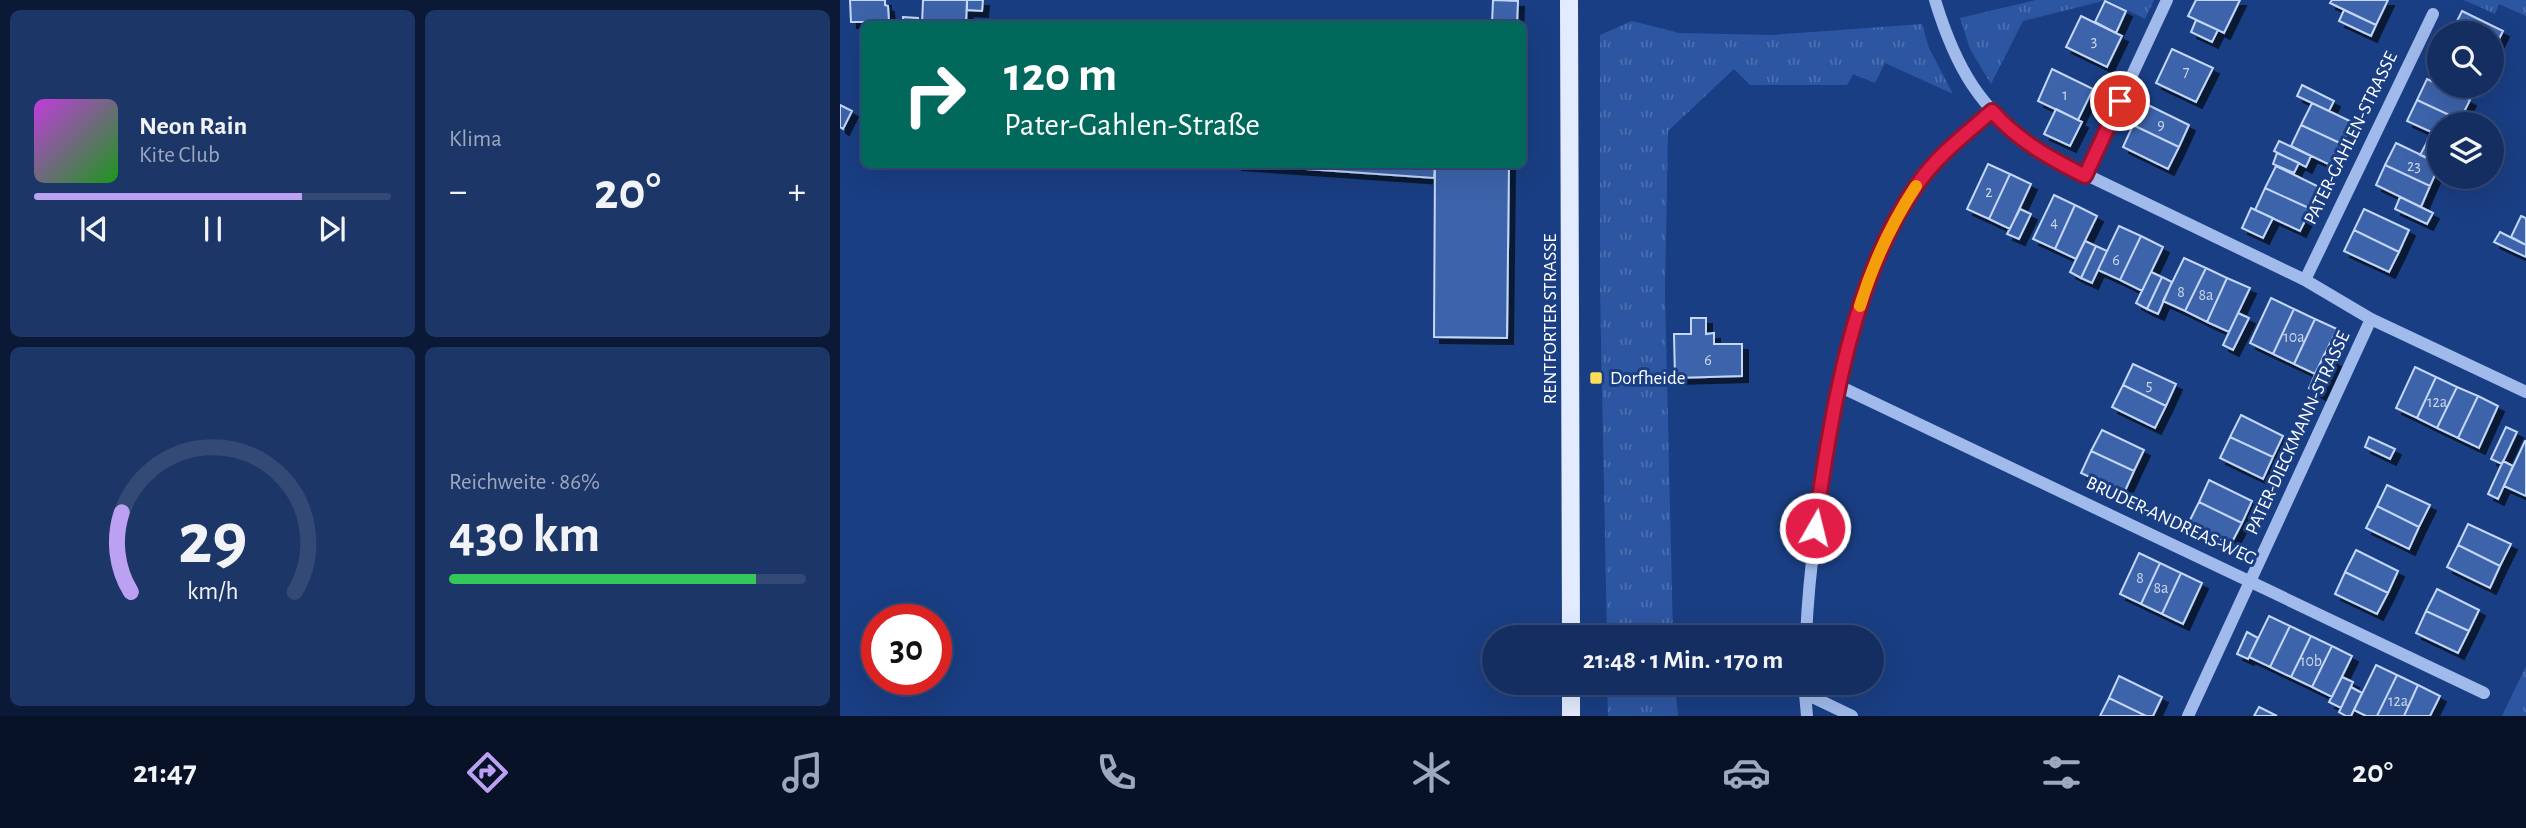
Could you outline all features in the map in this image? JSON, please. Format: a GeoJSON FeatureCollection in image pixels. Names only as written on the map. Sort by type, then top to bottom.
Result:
{"type":"FeatureCollection","features":[{"type":"Feature","properties":{"kind":"main road","name":"RENTFORTER STRASSE"},"geometry":{"type":"LineString","coordinates":[[1569,0],[1571,625]]}},
{"type":"Feature","properties":{"kind":"main road"},"geometry":{"type":"LineString","coordinates":[[1571,695],[1572,716]]}},
{"type":"Feature","properties":{"kind":"street"},"geometry":{"type":"LineString","coordinates":[[1935,0],[1962,72],[2008,130],[2039,152],[2305,280],[2371,319],[2525,389]]}},
{"type":"Feature","properties":{"kind":"street"},"geometry":{"type":"LineString","coordinates":[[2085,176],[2167,0]]}},
{"type":"Feature","properties":{"kind":"street","name":"PATER-GAHLEN-STRASSE"},"geometry":{"type":"LineString","coordinates":[[2305,280],[2433,14]]}},
{"type":"Feature","properties":{"kind":"street"},"geometry":{"type":"LineString","coordinates":[[1806,625],[1808,582],[1819,500],[1848,348],[1869,274],[1901,210],[1920,180],[1945,152],[1992,111]]}},
{"type":"Feature","properties":{"kind":"street","name":"PATER-DIECKMANN-STRASSE"},"geometry":{"type":"LineString","coordinates":[[2188,716],[2371,319]]}},
{"type":"Feature","properties":{"kind":"street","name":"BRUDER-ANDREAS-WEG"},"geometry":{"type":"LineString","coordinates":[[1841,387],[2484,693]]}},
{"type":"Feature","properties":{"kind":"street"},"geometry":{"type":"LineString","coordinates":[[1805,695],[1807,716]]}},
{"type":"Feature","properties":{"kind":"street"},"geometry":{"type":"LineString","coordinates":[[1816,695],[1852,716]]}},
{"type":"Feature","properties":{"kind":"green space"},"geometry":{"type":"Polygon","coordinates":[[[2036,0],[2107,0],[2023,21],[1991,84],[1970,49],[1960,18],[2036,0]]]}},
{"type":"Feature","properties":{"kind":"green space"},"geometry":{"type":"Polygon","coordinates":[[[2107,0],[2154,0],[2145,19],[2107,0]]]}},
{"type":"Feature","properties":{"kind":"green space"},"geometry":{"type":"Polygon","coordinates":[[[2464,0],[2526,0],[2526,16],[2499,4],[2495,14],[2464,0]]]}},
{"type":"Feature","properties":{"kind":"green space"},"geometry":{"type":"Polygon","coordinates":[[[1632,21],[1679,33],[1772,35],[1922,24],[1929,48],[1953,94],[1885,63],[1875,83],[1853,74],[1847,85],[1750,85],[1734,69],[1668,131],[1665,293],[1673,625],[1607,625],[1600,289],[1600,35],[1632,21]]]}},
{"type":"Feature","properties":{"kind":"green space"},"geometry":{"type":"Polygon","coordinates":[[[2526,666],[2526,716],[2502,716],[2526,666]]]}},
{"type":"Feature","properties":{"kind":"green space"},"geometry":{"type":"Polygon","coordinates":[[[1607,695],[1676,695],[1678,716],[1608,716],[1607,695]]]}},
{"type":"Feature","properties":{"kind":"building"},"geometry":{"type":"Polygon","coordinates":[[[850,0],[885,0],[889,21],[851,22],[850,0]]]}},
{"type":"Feature","properties":{"kind":"building"},"geometry":{"type":"Polygon","coordinates":[[[923,0],[967,0],[966,21],[922,21],[923,0]]]}},
{"type":"Feature","properties":{"kind":"building"},"geometry":{"type":"Polygon","coordinates":[[[967,0],[983,0],[982,11],[967,10],[967,0]]]}},
{"type":"Feature","properties":{"kind":"building"},"geometry":{"type":"Polygon","coordinates":[[[1493,0],[1518,1],[1517,21],[1492,21],[1493,0]]]}},
{"type":"Feature","properties":{"kind":"building"},"geometry":{"type":"Polygon","coordinates":[[[2196,0],[2240,0],[2224,33],[2188,16],[2196,0]]]}},
{"type":"Feature","properties":{"kind":"building"},"geometry":{"type":"Polygon","coordinates":[[[2332,0],[2388,0],[2376,25],[2330,3],[2332,0]]]}},
{"type":"Feature","properties":{"kind":"building"},"geometry":{"type":"Polygon","coordinates":[[[2105,1],[2126,11],[2116,33],[2095,22],[2105,1]]]}},
{"type":"Feature","properties":{"kind":"building"},"geometry":{"type":"Polygon","coordinates":[[[2344,10],[2376,25],[2371,36],[2339,21],[2344,10]]]}},
{"type":"Feature","properties":{"kind":"building"},"geometry":{"type":"Polygon","coordinates":[[[2462,11],[2482,21],[2457,21],[2462,11]]]}},
{"type":"Feature","properties":{"kind":"building"},"geometry":{"type":"Polygon","coordinates":[[[2081,16],[2122,36],[2107,67],[2066,47],[2081,16]]]}},
{"type":"Feature","properties":{"kind":"building"},"geometry":{"type":"Polygon","coordinates":[[[903,17],[918,18],[918,21],[903,21],[903,17]]]}},
{"type":"Feature","properties":{"kind":"building"},"geometry":{"type":"Polygon","coordinates":[[[2196,20],[2218,30],[2212,42],[2191,32],[2196,20]]]}},
{"type":"Feature","properties":{"kind":"building"},"geometry":{"type":"Polygon","coordinates":[[[2172,49],[2213,68],[2196,102],[2156,83],[2172,49]]]}},
{"type":"Feature","properties":{"kind":"building"},"geometry":{"type":"Polygon","coordinates":[[[2052,69],[2093,89],[2078,120],[2038,101],[2052,69]]]}},
{"type":"Feature","properties":{"kind":"building"},"geometry":{"type":"Polygon","coordinates":[[[2427,79],[2427,98],[2470,100],[2464,112],[2443,112],[2417,100],[2427,79]]]}},
{"type":"Feature","properties":{"kind":"building"},"geometry":{"type":"Polygon","coordinates":[[[2302,85],[2334,101],[2329,111],[2297,96],[2302,85]]]}},
{"type":"Feature","properties":{"kind":"building"},"geometry":{"type":"Polygon","coordinates":[[[2417,100],[2443,112],[2427,112],[2427,130],[2407,121],[2417,100]]]}},
{"type":"Feature","properties":{"kind":"building"},"geometry":{"type":"Polygon","coordinates":[[[2144,103],[2189,125],[2179,147],[2133,125],[2144,103]]]}},
{"type":"Feature","properties":{"kind":"building"},"geometry":{"type":"Polygon","coordinates":[[[2312,103],[2352,122],[2342,144],[2301,125],[2312,103]]]}},
{"type":"Feature","properties":{"kind":"building"},"geometry":{"type":"Polygon","coordinates":[[[840,105],[852,111],[843,129],[840,127],[840,105]]]}},
{"type":"Feature","properties":{"kind":"building"},"geometry":{"type":"Polygon","coordinates":[[[2056,109],[2082,122],[2070,146],[2044,134],[2056,109]]]}},
{"type":"Feature","properties":{"kind":"building"},"geometry":{"type":"Polygon","coordinates":[[[2133,125],[2179,147],[2168,169],[2123,147],[2133,125]]]}},
{"type":"Feature","properties":{"kind":"building"},"geometry":{"type":"Polygon","coordinates":[[[2301,125],[2342,144],[2332,166],[2291,146],[2301,125]]]}},
{"type":"Feature","properties":{"kind":"building"},"geometry":{"type":"Polygon","coordinates":[[[2279,141],[2311,156],[2306,167],[2274,151],[2279,141]]]}},
{"type":"Feature","properties":{"kind":"building"},"geometry":{"type":"Polygon","coordinates":[[[2396,143],[2427,158],[2427,185],[2385,165],[2396,143]]]}},
{"type":"Feature","properties":{"kind":"building"},"geometry":{"type":"Polygon","coordinates":[[[2426,144],[2427,144],[2427,158],[2420,155],[2426,144]]]}},
{"type":"Feature","properties":{"kind":"building"},"geometry":{"type":"Polygon","coordinates":[[[2277,153],[2299,163],[2294,173],[2273,164],[2277,153]]]}},
{"type":"Feature","properties":{"kind":"building"},"geometry":{"type":"Polygon","coordinates":[[[1988,164],[2010,174],[1989,219],[1967,209],[1988,164]]]}},
{"type":"Feature","properties":{"kind":"building"},"geometry":{"type":"Polygon","coordinates":[[[2385,165],[2427,185],[2429,189],[2421,207],[2376,185],[2385,165]]]}},
{"type":"Feature","properties":{"kind":"building"},"geometry":{"type":"Polygon","coordinates":[[[2276,166],[2321,188],[2311,209],[2265,188],[2276,166]]]}},
{"type":"Feature","properties":{"kind":"building"},"geometry":{"type":"Polygon","coordinates":[[[1292,168],[1435,168],[1434,178],[1292,168]]]}},
{"type":"Feature","properties":{"kind":"building"},"geometry":{"type":"Polygon","coordinates":[[[1435,168],[1509,168],[1507,338],[1434,337],[1435,168]]]}},
{"type":"Feature","properties":{"kind":"building"},"geometry":{"type":"Polygon","coordinates":[[[2010,174],[2031,184],[2010,229],[1989,219],[2010,174]]]}},
{"type":"Feature","properties":{"kind":"building"},"geometry":{"type":"Polygon","coordinates":[[[2265,188],[2311,209],[2300,231],[2255,210],[2265,188]]]}},
{"type":"Feature","properties":{"kind":"building"},"geometry":{"type":"Polygon","coordinates":[[[2054,195],[2075,205],[2055,249],[2033,239],[2054,195]]]}},
{"type":"Feature","properties":{"kind":"building"},"geometry":{"type":"Polygon","coordinates":[[[2400,197],[2433,213],[2427,224],[2395,209],[2400,197]]]}},
{"type":"Feature","properties":{"kind":"building"},"geometry":{"type":"Polygon","coordinates":[[[2075,205],[2097,216],[2076,259],[2055,249],[2075,205]]]}},
{"type":"Feature","properties":{"kind":"building"},"geometry":{"type":"Polygon","coordinates":[[[2251,208],[2273,218],[2263,238],[2242,228],[2251,208]]]}},
{"type":"Feature","properties":{"kind":"building"},"geometry":{"type":"Polygon","coordinates":[[[2020,209],[2031,214],[2019,239],[2007,234],[2020,209]]]}},
{"type":"Feature","properties":{"kind":"building"},"geometry":{"type":"Polygon","coordinates":[[[2364,209],[2409,230],[2399,252],[2354,230],[2364,209]]]}},
{"type":"Feature","properties":{"kind":"building"},"geometry":{"type":"Polygon","coordinates":[[[2521,216],[2526,218],[2526,245],[2511,237],[2521,216]]]}},
{"type":"Feature","properties":{"kind":"building"},"geometry":{"type":"Polygon","coordinates":[[[2119,226],[2141,236],[2120,280],[2098,270],[2119,226]]]}},
{"type":"Feature","properties":{"kind":"building"},"geometry":{"type":"Polygon","coordinates":[[[2354,230],[2399,252],[2389,272],[2344,251],[2354,230]]]}},
{"type":"Feature","properties":{"kind":"building"},"geometry":{"type":"Polygon","coordinates":[[[2500,232],[2526,245],[2526,257],[2494,242],[2500,232]]]}},
{"type":"Feature","properties":{"kind":"building"},"geometry":{"type":"Polygon","coordinates":[[[2141,236],[2163,247],[2142,291],[2120,280],[2141,236]]]}},
{"type":"Feature","properties":{"kind":"building"},"geometry":{"type":"Polygon","coordinates":[[[2085,241],[2096,246],[2081,278],[2070,272],[2085,241]]]}},
{"type":"Feature","properties":{"kind":"building"},"geometry":{"type":"Polygon","coordinates":[[[2096,246],[2107,251],[2092,283],[2081,278],[2096,246]]]}},
{"type":"Feature","properties":{"kind":"building"},"geometry":{"type":"Polygon","coordinates":[[[2184,258],[2206,268],[2185,311],[2163,301],[2184,258]]]}},
{"type":"Feature","properties":{"kind":"building"},"geometry":{"type":"Polygon","coordinates":[[[2206,268],[2227,278],[2207,322],[2185,311],[2206,268]]]}},
{"type":"Feature","properties":{"kind":"building"},"geometry":{"type":"Polygon","coordinates":[[[2151,272],[2162,277],[2147,309],[2136,303],[2151,272]]]}},
{"type":"Feature","properties":{"kind":"building"},"geometry":{"type":"Polygon","coordinates":[[[2162,277],[2172,282],[2158,314],[2147,309],[2162,277]]]}},
{"type":"Feature","properties":{"kind":"building"},"geometry":{"type":"Polygon","coordinates":[[[2227,278],[2250,288],[2229,332],[2207,322],[2227,278]]]}},
{"type":"Feature","properties":{"kind":"building"},"geometry":{"type":"Polygon","coordinates":[[[2271,298],[2294,309],[2273,354],[2250,343],[2271,298]]]}},
{"type":"Feature","properties":{"kind":"building"},"geometry":{"type":"Polygon","coordinates":[[[2294,309],[2315,319],[2294,364],[2273,354],[2294,309]]]}},
{"type":"Feature","properties":{"kind":"building"},"geometry":{"type":"Polygon","coordinates":[[[2238,313],[2249,318],[2233,350],[2223,345],[2238,313]]]}},
{"type":"Feature","properties":{"kind":"building"},"geometry":{"type":"Polygon","coordinates":[[[1691,318],[1706,318],[1706,334],[1714,333],[1714,344],[1742,344],[1742,376],[1675,378],[1674,334],[1691,334],[1691,318]]]}},
{"type":"Feature","properties":{"kind":"building"},"geometry":{"type":"Polygon","coordinates":[[[2315,319],[2337,329],[2315,374],[2294,364],[2315,319]]]}},
{"type":"Feature","properties":{"kind":"building"},"geometry":{"type":"Polygon","coordinates":[[[2324,355],[2335,361],[2320,394],[2309,388],[2324,355]]]}},
{"type":"Feature","properties":{"kind":"building"},"geometry":{"type":"Polygon","coordinates":[[[2133,364],[2176,384],[2166,406],[2123,385],[2133,364]]]}},
{"type":"Feature","properties":{"kind":"building"},"geometry":{"type":"Polygon","coordinates":[[[2415,367],[2436,377],[2417,418],[2396,408],[2415,367]]]}},
{"type":"Feature","properties":{"kind":"building"},"geometry":{"type":"Polygon","coordinates":[[[2436,377],[2457,387],[2437,428],[2417,418],[2436,377]]]}},
{"type":"Feature","properties":{"kind":"building"},"geometry":{"type":"Polygon","coordinates":[[[2123,385],[2166,406],[2155,428],[2112,407],[2123,385]]]}},
{"type":"Feature","properties":{"kind":"building"},"geometry":{"type":"Polygon","coordinates":[[[2457,387],[2478,396],[2458,438],[2437,428],[2457,387]]]}},
{"type":"Feature","properties":{"kind":"building"},"geometry":{"type":"Polygon","coordinates":[[[2478,396],[2498,406],[2479,448],[2458,438],[2478,396]]]}},
{"type":"Feature","properties":{"kind":"building"},"geometry":{"type":"Polygon","coordinates":[[[2241,415],[2283,436],[2273,457],[2230,437],[2241,415]]]}},
{"type":"Feature","properties":{"kind":"building"},"geometry":{"type":"Polygon","coordinates":[[[2506,427],[2517,432],[2502,464],[2491,459],[2506,427]]]}},
{"type":"Feature","properties":{"kind":"building"},"geometry":{"type":"Polygon","coordinates":[[[2102,430],[2144,450],[2134,471],[2091,451],[2102,430]]]}},
{"type":"Feature","properties":{"kind":"building"},"geometry":{"type":"Polygon","coordinates":[[[2230,437],[2273,457],[2263,479],[2220,458],[2230,437]]]}},
{"type":"Feature","properties":{"kind":"building"},"geometry":{"type":"Polygon","coordinates":[[[2369,437],[2395,449],[2390,459],[2365,447],[2369,437]]]}},
{"type":"Feature","properties":{"kind":"building"},"geometry":{"type":"Polygon","coordinates":[[[2526,441],[2526,496],[2504,486],[2526,441]]]}},
{"type":"Feature","properties":{"kind":"building"},"geometry":{"type":"Polygon","coordinates":[[[2091,451],[2134,471],[2124,493],[2081,473],[2091,451]]]}},
{"type":"Feature","properties":{"kind":"building"},"geometry":{"type":"Polygon","coordinates":[[[2503,461],[2513,466],[2498,499],[2488,494],[2503,461]]]}},
{"type":"Feature","properties":{"kind":"building"},"geometry":{"type":"Polygon","coordinates":[[[2209,480],[2252,501],[2242,523],[2199,502],[2209,480]]]}},
{"type":"Feature","properties":{"kind":"building"},"geometry":{"type":"Polygon","coordinates":[[[2387,485],[2430,505],[2419,527],[2377,506],[2387,485]]]}},
{"type":"Feature","properties":{"kind":"building"},"geometry":{"type":"Polygon","coordinates":[[[2199,502],[2242,523],[2231,544],[2188,524],[2199,502]]]}},
{"type":"Feature","properties":{"kind":"building"},"geometry":{"type":"Polygon","coordinates":[[[2377,506],[2419,527],[2409,549],[2366,528],[2377,506]]]}},
{"type":"Feature","properties":{"kind":"building"},"geometry":{"type":"Polygon","coordinates":[[[2468,524],[2511,544],[2500,566],[2458,545],[2468,524]]]}},
{"type":"Feature","properties":{"kind":"building"},"geometry":{"type":"Polygon","coordinates":[[[2458,545],[2500,566],[2490,588],[2447,567],[2458,545]]]}},
{"type":"Feature","properties":{"kind":"building"},"geometry":{"type":"Polygon","coordinates":[[[2356,550],[2398,571],[2388,593],[2345,572],[2356,550]]]}},
{"type":"Feature","properties":{"kind":"building"},"geometry":{"type":"Polygon","coordinates":[[[2139,553],[2160,563],[2141,604],[2120,594],[2139,553]]]}},
{"type":"Feature","properties":{"kind":"building"},"geometry":{"type":"Polygon","coordinates":[[[2160,563],[2181,573],[2162,614],[2141,604],[2160,563]]]}},
{"type":"Feature","properties":{"kind":"building"},"geometry":{"type":"Polygon","coordinates":[[[2345,572],[2388,593],[2377,614],[2335,594],[2345,572]]]}},
{"type":"Feature","properties":{"kind":"building"},"geometry":{"type":"Polygon","coordinates":[[[2181,573],[2202,583],[2183,624],[2162,614],[2181,573]]]}},
{"type":"Feature","properties":{"kind":"building"},"geometry":{"type":"Polygon","coordinates":[[[2437,589],[2479,610],[2469,631],[2426,611],[2437,589]]]}},
{"type":"Feature","properties":{"kind":"building"},"geometry":{"type":"Polygon","coordinates":[[[2426,611],[2469,631],[2458,653],[2416,633],[2426,611]]]}},
{"type":"Feature","properties":{"kind":"building"},"geometry":{"type":"Polygon","coordinates":[[[2269,616],[2290,626],[2270,667],[2249,657],[2269,616]]]}},
{"type":"Feature","properties":{"kind":"building"},"geometry":{"type":"Polygon","coordinates":[[[2290,626],[2311,636],[2291,677],[2270,667],[2290,626]]]}},
{"type":"Feature","properties":{"kind":"building"},"geometry":{"type":"Polygon","coordinates":[[[2247,632],[2258,638],[2248,659],[2237,654],[2247,632]]]}},
{"type":"Feature","properties":{"kind":"building"},"geometry":{"type":"Polygon","coordinates":[[[2311,636],[2332,646],[2312,687],[2291,677],[2311,636]]]}},
{"type":"Feature","properties":{"kind":"building"},"geometry":{"type":"Polygon","coordinates":[[[2332,646],[2352,656],[2332,697],[2312,687],[2332,646]]]}},
{"type":"Feature","properties":{"kind":"building"},"geometry":{"type":"Polygon","coordinates":[[[2376,665],[2397,675],[2377,716],[2366,716],[2354,710],[2376,665]]]}},
{"type":"Feature","properties":{"kind":"building"},"geometry":{"type":"Polygon","coordinates":[[[2397,675],[2418,685],[2404,716],[2377,716],[2397,675]]]}},
{"type":"Feature","properties":{"kind":"building"},"geometry":{"type":"Polygon","coordinates":[[[2119,676],[2162,697],[2153,716],[2146,716],[2109,698],[2119,676]]]}},
{"type":"Feature","properties":{"kind":"building"},"geometry":{"type":"Polygon","coordinates":[[[2342,677],[2353,682],[2341,708],[2329,702],[2342,677]]]}},
{"type":"Feature","properties":{"kind":"building"},"geometry":{"type":"Polygon","coordinates":[[[2418,685],[2440,696],[2430,716],[2404,716],[2418,685]]]}},
{"type":"Feature","properties":{"kind":"building"},"geometry":{"type":"Polygon","coordinates":[[[2351,687],[2362,693],[2351,716],[2346,716],[2339,712],[2351,687]]]}},
{"type":"Feature","properties":{"kind":"building"},"geometry":{"type":"Polygon","coordinates":[[[2109,698],[2146,716],[2100,716],[2109,698]]]}},
{"type":"Feature","properties":{"kind":"building"},"geometry":{"type":"Polygon","coordinates":[[[2259,707],[2277,716],[2254,716],[2259,707]]]}},
{"type":"Feature","properties":{"kind":"slow traffic"},"geometry":{"type":"LineString","coordinates":[[1860,306],[1869,274],[1916,186]]}},
{"type":"Feature","properties":{"kind":"place","name":"Dorfheide"},"geometry":{"type":"Point","coordinates":[1596,378]}},
{"type":"Feature","properties":{"kind":"route"},"geometry":{"type":"LineString","coordinates":[[1815,528],[1848,348],[1869,274],[1901,210],[1920,180],[1945,152],[1992,111],[2008,130],[2039,152],[2085,176],[2120,101]]}}]}
